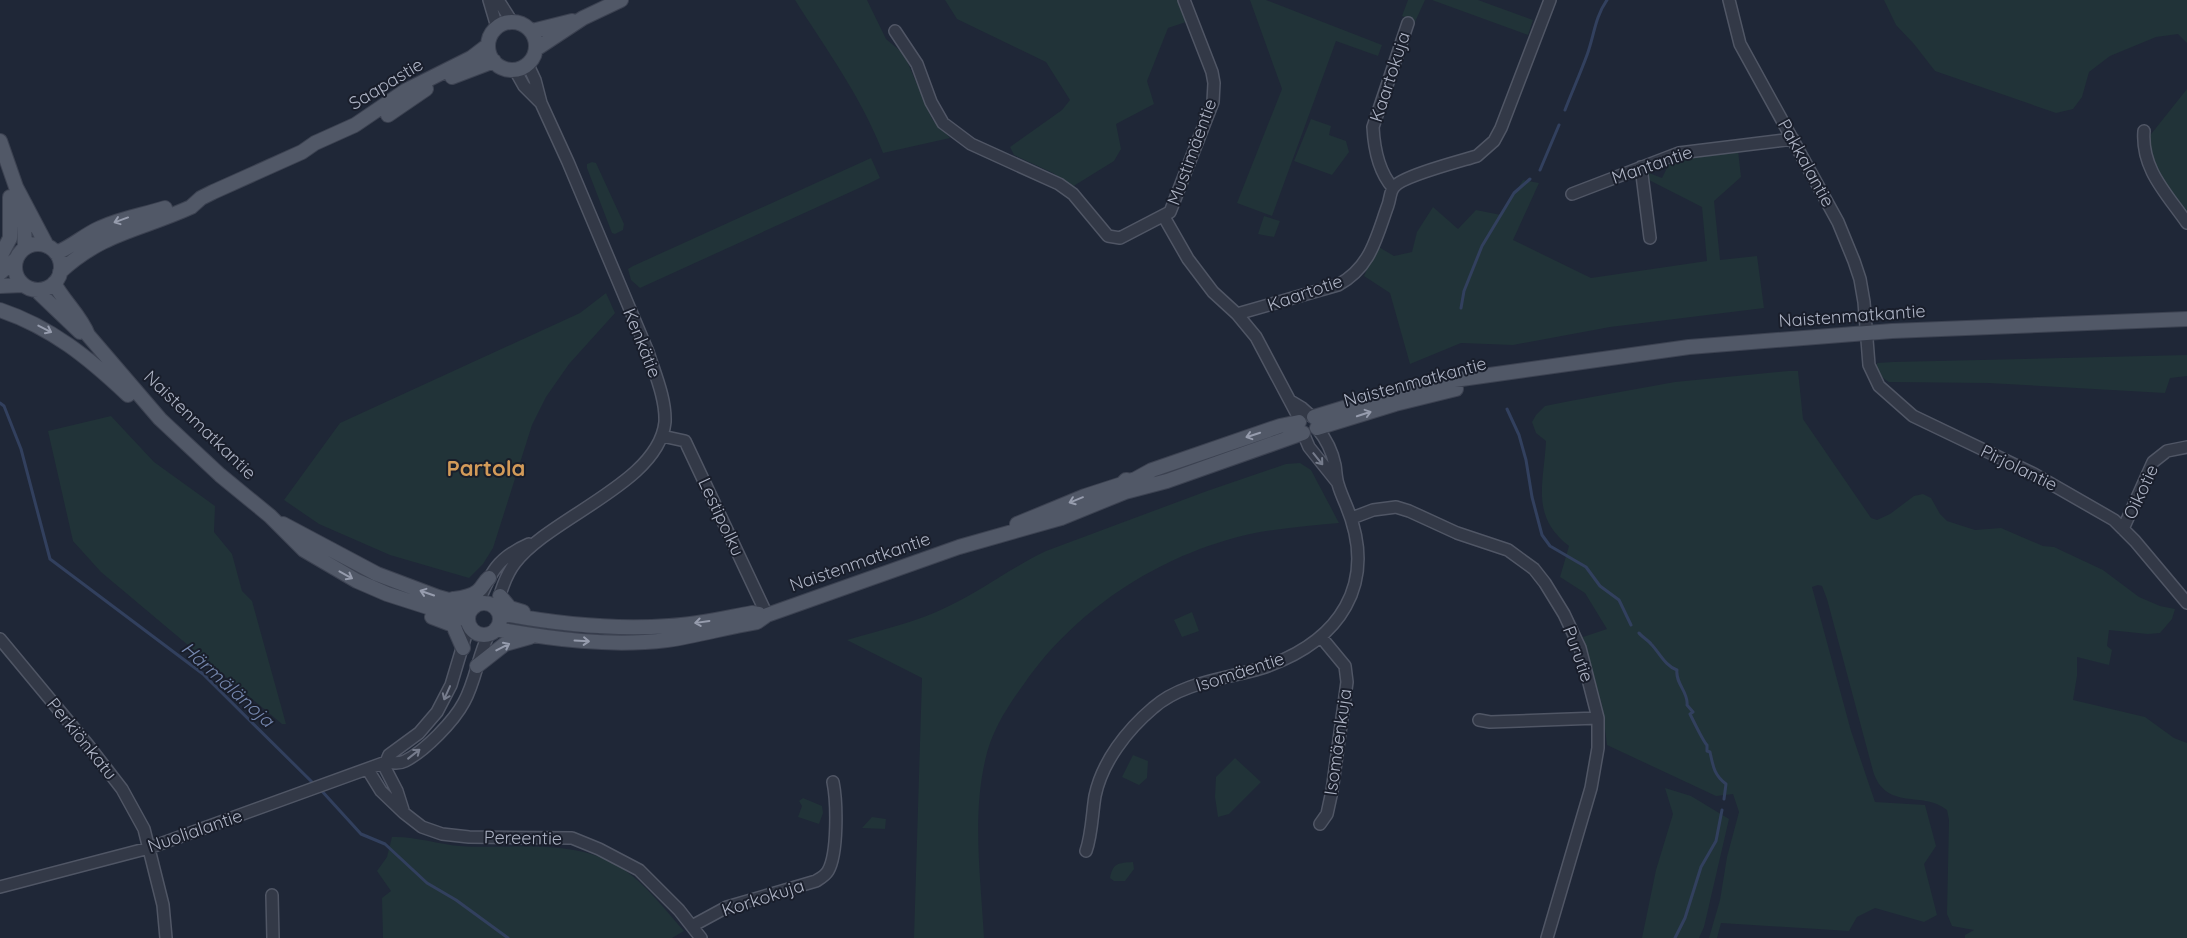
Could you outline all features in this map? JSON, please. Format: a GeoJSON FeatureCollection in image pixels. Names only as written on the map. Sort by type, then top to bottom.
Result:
{"type":"FeatureCollection","features":[{"type":"Feature","properties":{"kind":"main road"},"geometry":{"type":"LineString","coordinates":[[536,50],[583,18],[621,0]]}},
{"type":"Feature","properties":{"kind":"main road"},"geometry":{"type":"LineString","coordinates":[[532,31],[583,18]]}},
{"type":"Feature","properties":{"kind":"main road"},"geometry":{"type":"LineString","coordinates":[[512,22],[526,26],[532,31],[536,50],[533,59],[522,67],[506,69],[494,61],[488,45],[493,31],[512,22]]}},
{"type":"Feature","properties":{"kind":"main road","name":"Saapastie"},"geometry":{"type":"LineString","coordinates":[[57,278],[77,256],[101,241],[132,228],[180,212],[191,207],[201,198],[302,152],[315,143],[366,119],[404,91],[471,58],[488,45]]}},
{"type":"Feature","properties":{"kind":"main road","name":"Saapastie"},"geometry":{"type":"LineString","coordinates":[[302,152],[321,150],[349,138],[381,120],[422,91],[494,61]]}},
{"type":"Feature","properties":{"kind":"main road"},"geometry":{"type":"LineString","coordinates":[[0,141],[16,187],[59,259],[57,278],[48,287],[0,286]]}},
{"type":"Feature","properties":{"kind":"main road"},"geometry":{"type":"LineString","coordinates":[[0,166],[24,225],[21,253],[15,273],[29,287]]}},
{"type":"Feature","properties":{"kind":"main road"},"geometry":{"type":"LineString","coordinates":[[0,256],[10,238],[10,194]]}},
{"type":"Feature","properties":{"kind":"main road","name":"Saapastie"},"geometry":{"type":"LineString","coordinates":[[52,250],[71,247],[84,236],[107,225],[188,199],[201,198]]}},
{"type":"Feature","properties":{"kind":"main road"},"geometry":{"type":"LineString","coordinates":[[0,273],[32,245],[52,250]]}},
{"type":"Feature","properties":{"kind":"main road","name":"Naistenmatkantie"},"geometry":{"type":"LineString","coordinates":[[57,278],[62,298],[84,326],[88,335],[148,406],[220,475],[270,516],[304,550],[357,581],[412,602],[472,614]]}},
{"type":"Feature","properties":{"kind":"main road","name":"Naistenmatkantie"},"geometry":{"type":"LineString","coordinates":[[29,287],[79,331],[88,335]]}},
{"type":"Feature","properties":{"kind":"main road"},"geometry":{"type":"LineString","coordinates":[[0,310],[52,333],[88,358],[134,399],[148,406]]}},
{"type":"Feature","properties":{"kind":"main road","name":"Naistenmatkantie"},"geometry":{"type":"LineString","coordinates":[[492,631],[592,641],[666,640],[757,622],[767,615],[962,546],[1061,518],[1128,487],[1152,470],[1270,429],[1396,404],[1522,372],[1689,347],[1867,332],[2187,319]]}},
{"type":"Feature","properties":{"kind":"main road","name":"Naistenmatkantie"},"geometry":{"type":"LineString","coordinates":[[270,516],[377,574],[416,590],[451,599],[472,614]]}},
{"type":"Feature","properties":{"kind":"main road"},"geometry":{"type":"LineString","coordinates":[[451,599],[471,596],[479,591],[484,582],[489,578]]}},
{"type":"Feature","properties":{"kind":"main road"},"geometry":{"type":"LineString","coordinates":[[412,602],[420,612],[453,625],[463,648]]}},
{"type":"Feature","properties":{"kind":"main road"},"geometry":{"type":"LineString","coordinates":[[488,604],[498,606],[499,623],[492,631],[485,635],[475,632],[472,614],[488,604]]}},
{"type":"Feature","properties":{"kind":"main road","name":"Naistenmatkantie"},"geometry":{"type":"LineString","coordinates":[[498,606],[563,618],[568,625],[622,628],[671,626],[752,613],[767,615]]}},
{"type":"Feature","properties":{"kind":"main road"},"geometry":{"type":"LineString","coordinates":[[477,666],[505,644],[533,636]]}},
{"type":"Feature","properties":{"kind":"street"},"geometry":{"type":"LineString","coordinates":[[489,0],[498,27]]}},
{"type":"Feature","properties":{"kind":"street"},"geometry":{"type":"LineString","coordinates":[[498,0],[512,22]]}},
{"type":"Feature","properties":{"kind":"street","name":"Mustimäentie"},"geometry":{"type":"LineString","coordinates":[[1164,217],[1175,204],[1213,102],[1214,83],[1212,72],[1184,0]]}},
{"type":"Feature","properties":{"kind":"street"},"geometry":{"type":"LineString","coordinates":[[1393,188],[1406,179],[1477,156],[1487,150],[1501,128],[1550,0]]}},
{"type":"Feature","properties":{"kind":"street","name":"Pakkalantie"},"geometry":{"type":"LineString","coordinates":[[1729,0],[1740,44],[1838,222],[1860,279],[1867,332]]}},
{"type":"Feature","properties":{"kind":"street","name":"Kaartokuja"},"geometry":{"type":"LineString","coordinates":[[1393,188],[1383,172],[1375,146],[1373,127],[1408,23]]}},
{"type":"Feature","properties":{"kind":"street"},"geometry":{"type":"LineString","coordinates":[[895,31],[917,64],[938,115],[943,122],[971,144],[1059,184],[1073,194],[1108,236],[1120,238],[1164,217],[1188,259],[1213,292],[1237,314]]}},
{"type":"Feature","properties":{"kind":"street","name":"Kenkätie"},"geometry":{"type":"LineString","coordinates":[[472,614],[497,565],[514,551],[538,540],[634,474],[648,458],[662,436],[665,413],[659,384],[648,352],[568,162],[541,103],[524,86],[522,67]]}},
{"type":"Feature","properties":{"kind":"street"},"geometry":{"type":"LineString","coordinates":[[2144,131],[2143,142],[2147,163],[2163,191],[2187,224]]}},
{"type":"Feature","properties":{"kind":"street","name":"Mantantie"},"geometry":{"type":"LineString","coordinates":[[1572,194],[1692,150],[1793,138]]}},
{"type":"Feature","properties":{"kind":"street"},"geometry":{"type":"LineString","coordinates":[[1641,168],[1650,238]]}},
{"type":"Feature","properties":{"kind":"street","name":"Kaartotie"},"geometry":{"type":"LineString","coordinates":[[1307,423],[1302,408],[1292,402],[1256,337],[1237,314],[1338,285],[1348,279],[1362,267],[1372,250],[1393,188]]}},
{"type":"Feature","properties":{"kind":"street","name":"Pirjolantie"},"geometry":{"type":"LineString","coordinates":[[1867,332],[1868,355],[1874,377],[1885,393],[1913,416],[2044,479],[2096,508],[2123,529],[2187,603]]}},
{"type":"Feature","properties":{"kind":"street"},"geometry":{"type":"LineString","coordinates":[[1307,423],[1309,447],[1337,482]]}},
{"type":"Feature","properties":{"kind":"street","name":"Isomäentie"},"geometry":{"type":"LineString","coordinates":[[1086,851],[1096,794],[1102,774],[1116,750],[1151,710],[1162,700],[1186,689],[1279,661],[1322,637],[1344,611],[1355,585],[1359,557],[1352,518],[1337,482],[1328,442],[1307,423]]}},
{"type":"Feature","properties":{"kind":"street","name":"Lestipolku"},"geometry":{"type":"LineString","coordinates":[[662,436],[685,441],[767,615]]}},
{"type":"Feature","properties":{"kind":"street","name":"Oikotie"},"geometry":{"type":"LineString","coordinates":[[2123,529],[2152,462],[2161,454],[2172,449],[2187,447]]}},
{"type":"Feature","properties":{"kind":"street","name":"Purutie"},"geometry":{"type":"LineString","coordinates":[[1352,518],[1372,510],[1396,508],[1409,511],[1457,533],[1508,550],[1534,569],[1564,614],[1580,648],[1598,718],[1598,748],[1591,788],[1547,938]]}},
{"type":"Feature","properties":{"kind":"street","name":"Kenkätie"},"geometry":{"type":"LineString","coordinates":[[498,606],[514,565],[538,540]]}},
{"type":"Feature","properties":{"kind":"street","name":"Nuolialantie"},"geometry":{"type":"LineString","coordinates":[[385,763],[389,755],[419,733],[437,712],[448,692],[472,614]]}},
{"type":"Feature","properties":{"kind":"street","name":"Nuolialantie"},"geometry":{"type":"LineString","coordinates":[[0,887],[149,848],[385,763],[396,764],[404,762],[437,735],[453,718],[465,700],[492,631]]}},
{"type":"Feature","properties":{"kind":"street","name":"Isomäenkuja"},"geometry":{"type":"LineString","coordinates":[[1320,824],[1327,814],[1332,791],[1347,682],[1345,666],[1322,637]]}},
{"type":"Feature","properties":{"kind":"street","name":"Perkiönkatu"},"geometry":{"type":"LineString","coordinates":[[0,639],[122,789],[144,830],[163,905],[166,938]]}},
{"type":"Feature","properties":{"kind":"street"},"geometry":{"type":"LineString","coordinates":[[1479,720],[1490,722],[1598,718]]}},
{"type":"Feature","properties":{"kind":"street"},"geometry":{"type":"LineString","coordinates":[[385,763],[404,813]]}},
{"type":"Feature","properties":{"kind":"street","name":"Pereentie"},"geometry":{"type":"LineString","coordinates":[[368,770],[382,791],[404,813],[422,827],[442,834],[469,837],[572,838],[599,849],[639,870],[702,938]]}},
{"type":"Feature","properties":{"kind":"street","name":"Korkokuja"},"geometry":{"type":"LineString","coordinates":[[692,926],[727,907],[816,881],[825,875],[830,866],[836,807],[834,782]]}},
{"type":"Feature","properties":{"kind":"street"},"geometry":{"type":"LineString","coordinates":[[272,895],[273,938]]}},
{"type":"Feature","properties":{"kind":"shaded area"},"geometry":{"type":"Polygon","coordinates":[[[795,0],[867,0],[886,39],[904,54],[932,119],[950,138],[883,153],[854,93],[795,0]]]}},
{"type":"Feature","properties":{"kind":"shaded area"},"geometry":{"type":"Polygon","coordinates":[[[945,0],[1178,0],[1186,22],[1168,28],[1147,81],[1154,104],[1116,124],[1121,149],[1114,161],[1072,187],[1053,173],[1014,155],[1010,147],[1062,110],[1070,100],[1046,62],[957,19],[945,0]]]}},
{"type":"Feature","properties":{"kind":"shaded area"},"geometry":{"type":"Polygon","coordinates":[[[1250,0],[1266,0],[1382,45],[1378,56],[1336,41],[1272,216],[1237,203],[1282,89],[1250,0]]]}},
{"type":"Feature","properties":{"kind":"shaded area"},"geometry":{"type":"Polygon","coordinates":[[[1408,0],[1425,0],[1415,22],[1402,16],[1408,0]]]}},
{"type":"Feature","properties":{"kind":"shaded area"},"geometry":{"type":"Polygon","coordinates":[[[1432,0],[1478,0],[1533,20],[1528,35],[1432,0]]]}},
{"type":"Feature","properties":{"kind":"shaded area"},"geometry":{"type":"Polygon","coordinates":[[[1884,0],[2187,0],[2187,43],[2178,34],[2156,37],[2110,56],[2089,72],[2082,97],[2073,109],[2056,113],[1935,71],[1896,25],[1884,0]]]}},
{"type":"Feature","properties":{"kind":"shaded area"},"geometry":{"type":"Polygon","coordinates":[[[2187,89],[2187,212],[2172,196],[2162,178],[2148,138],[2187,89]]]}},
{"type":"Feature","properties":{"kind":"shaded area"},"geometry":{"type":"Polygon","coordinates":[[[1311,119],[1331,126],[1329,135],[1346,141],[1349,152],[1332,175],[1294,161],[1311,119]]]}},
{"type":"Feature","properties":{"kind":"shaded area"},"geometry":{"type":"Polygon","coordinates":[[[1738,150],[1741,177],[1714,201],[1720,260],[1757,256],[1764,308],[1610,327],[1513,345],[1461,343],[1410,364],[1390,293],[1364,276],[1377,246],[1394,256],[1412,252],[1417,232],[1433,207],[1458,229],[1476,210],[1501,215],[1523,180],[1539,183],[1513,240],[1591,278],[1707,261],[1702,207],[1647,179],[1649,173],[1662,178],[1671,160],[1738,150]]]}},
{"type":"Feature","properties":{"kind":"shaded area"},"geometry":{"type":"Polygon","coordinates":[[[871,158],[880,178],[640,288],[631,280],[628,269],[633,266],[871,158]]]}},
{"type":"Feature","properties":{"kind":"shaded area"},"geometry":{"type":"Polygon","coordinates":[[[596,163],[624,224],[623,230],[615,234],[612,233],[587,168],[587,164],[596,163]]]}},
{"type":"Feature","properties":{"kind":"shaded area"},"geometry":{"type":"Polygon","coordinates":[[[1264,216],[1280,221],[1274,237],[1258,234],[1264,216]]]}},
{"type":"Feature","properties":{"kind":"shaded area"},"geometry":{"type":"Polygon","coordinates":[[[606,293],[615,313],[569,364],[546,397],[532,425],[493,548],[483,564],[469,578],[390,555],[319,524],[284,500],[340,423],[580,313],[606,293]]]}},
{"type":"Feature","properties":{"kind":"shaded area"},"geometry":{"type":"Polygon","coordinates":[[[2187,355],[2187,376],[2170,378],[2165,393],[1988,383],[1889,382],[1880,374],[1877,363],[1893,362],[2187,355]]]}},
{"type":"Feature","properties":{"kind":"shaded area"},"geometry":{"type":"Polygon","coordinates":[[[1798,371],[1803,419],[1871,518],[1877,520],[1890,514],[1914,496],[1923,494],[1931,498],[1940,514],[1947,521],[1975,530],[2001,528],[2043,546],[2054,547],[2103,570],[2139,597],[2160,606],[2175,609],[2172,619],[2160,633],[2148,634],[2109,630],[2107,646],[2112,650],[2109,665],[2077,657],[2077,676],[2073,700],[2145,717],[2174,738],[2187,743],[2187,938],[1965,938],[1965,935],[1974,930],[1952,926],[1947,914],[1949,820],[1947,810],[1927,801],[1896,796],[1887,792],[1879,784],[1873,771],[1827,599],[1822,586],[1818,585],[1812,587],[1851,731],[1875,802],[1925,805],[1936,846],[1924,864],[1937,915],[1924,922],[1875,908],[1857,917],[1849,931],[1721,923],[1717,938],[1709,938],[1720,900],[1727,857],[1739,812],[1733,794],[1716,796],[1607,745],[1602,705],[1583,637],[1607,629],[1585,593],[1560,577],[1569,546],[1557,535],[1544,511],[1542,485],[1546,441],[1536,433],[1532,422],[1545,406],[1570,401],[1675,382],[1798,371]]]}},
{"type":"Feature","properties":{"kind":"shaded area"},"geometry":{"type":"Polygon","coordinates":[[[111,416],[154,462],[215,506],[214,532],[232,554],[242,591],[252,601],[286,724],[282,724],[101,572],[73,541],[48,431],[111,416]]]}},
{"type":"Feature","properties":{"kind":"shaded area"},"geometry":{"type":"Polygon","coordinates":[[[1300,463],[1311,470],[1339,523],[1260,532],[1225,540],[1191,552],[1159,567],[1098,606],[1046,656],[1006,711],[995,730],[985,761],[981,783],[978,827],[984,938],[914,938],[922,678],[847,640],[937,612],[962,600],[1046,551],[1207,491],[1286,464],[1300,463]]]}},
{"type":"Feature","properties":{"kind":"shaded area"},"geometry":{"type":"Polygon","coordinates":[[[1192,612],[1199,631],[1182,637],[1174,620],[1192,612]]]}},
{"type":"Feature","properties":{"kind":"shaded area"},"geometry":{"type":"Polygon","coordinates":[[[1133,755],[1148,761],[1147,778],[1139,785],[1122,777],[1133,755]]]}},
{"type":"Feature","properties":{"kind":"shaded area"},"geometry":{"type":"Polygon","coordinates":[[[1235,758],[1261,782],[1229,814],[1218,817],[1215,797],[1216,777],[1235,758]]]}},
{"type":"Feature","properties":{"kind":"shaded area"},"geometry":{"type":"Polygon","coordinates":[[[1665,788],[1691,796],[1729,819],[1704,927],[1699,938],[1642,938],[1656,870],[1673,814],[1665,788]]]}},
{"type":"Feature","properties":{"kind":"shaded area"},"geometry":{"type":"Polygon","coordinates":[[[803,798],[822,806],[823,813],[819,824],[798,817],[802,806],[799,801],[803,798]]]}},
{"type":"Feature","properties":{"kind":"shaded area"},"geometry":{"type":"Polygon","coordinates":[[[872,817],[886,819],[885,829],[862,828],[872,817]]]}},
{"type":"Feature","properties":{"kind":"shaded area"},"geometry":{"type":"Polygon","coordinates":[[[392,837],[460,846],[543,847],[585,852],[605,859],[623,869],[640,882],[684,931],[672,938],[383,938],[382,898],[391,891],[377,871],[387,857],[392,837]]]}},
{"type":"Feature","properties":{"kind":"shaded area"},"geometry":{"type":"Polygon","coordinates":[[[1133,862],[1134,869],[1125,881],[1114,881],[1110,878],[1113,869],[1117,865],[1133,862]]]}},
{"type":"Feature","properties":{"kind":"waterway"},"geometry":{"type":"LineString","coordinates":[[1565,110],[1587,55],[1600,13],[1607,0]]}},
{"type":"Feature","properties":{"kind":"waterway"},"geometry":{"type":"LineString","coordinates":[[1540,170],[1559,125]]}},
{"type":"Feature","properties":{"kind":"waterway"},"geometry":{"type":"LineString","coordinates":[[1461,308],[1464,291],[1482,246],[1514,193],[1530,179]]}},
{"type":"Feature","properties":{"kind":"waterway","name":"Härmälänoja"},"geometry":{"type":"LineString","coordinates":[[0,403],[4,406],[21,449],[50,559],[203,674],[315,785]]}},
{"type":"Feature","properties":{"kind":"waterway"},"geometry":{"type":"LineString","coordinates":[[1507,409],[1519,435],[1526,460],[1532,497],[1542,535],[1550,546],[1586,567],[1600,586],[1619,600],[1631,625]]}},
{"type":"Feature","properties":{"kind":"waterway"},"geometry":{"type":"LineString","coordinates":[[1639,633],[1666,662],[1677,670],[1678,679],[1686,696],[1687,705],[1693,712],[1690,714],[1707,745],[1707,751],[1710,752],[1716,774],[1726,784],[1724,799]]}},
{"type":"Feature","properties":{"kind":"waterway","name":"Härmälänoja"},"geometry":{"type":"LineString","coordinates":[[320,789],[361,834],[385,844],[427,883],[456,900],[508,938]]}},
{"type":"Feature","properties":{"kind":"waterway"},"geometry":{"type":"LineString","coordinates":[[1675,938],[1685,918],[1701,867],[1716,841],[1722,810]]}},
{"type":"Feature","properties":{"kind":"district","name":"Partola"},"geometry":{"type":"Point","coordinates":[486,468]}}]}
